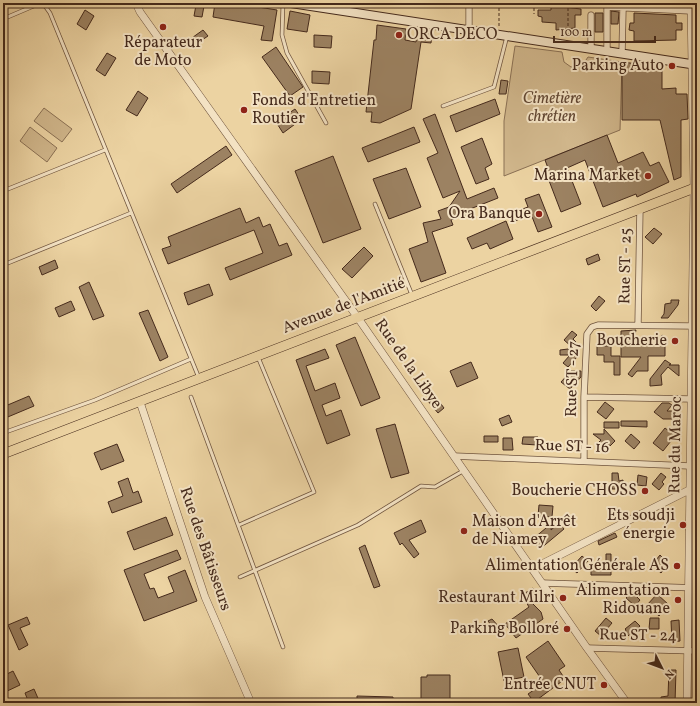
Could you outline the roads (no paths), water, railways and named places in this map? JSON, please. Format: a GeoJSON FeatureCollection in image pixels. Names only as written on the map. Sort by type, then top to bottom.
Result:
{"type":"FeatureCollection","features":[{"type":"Feature","properties":{"kind":"main road"},"geometry":{"type":"LineString","coordinates":[[295,3],[695,64]]}},
{"type":"Feature","properties":{"kind":"main road","name":"Avenue de l'Amitié"},"geometry":{"type":"LineString","coordinates":[[3,454],[358,318],[640,207],[696,188]]}},
{"type":"Feature","properties":{"kind":"street","name":"Rue de la Libye"},"geometry":{"type":"LineString","coordinates":[[136,3],[140,12],[358,318],[463,471],[627,703]]}},
{"type":"Feature","properties":{"kind":"street"},"geometry":{"type":"LineString","coordinates":[[469,3],[469,30]]}},
{"type":"Feature","properties":{"kind":"street"},"geometry":{"type":"LineString","coordinates":[[607,51],[606,5],[623,8],[650,6],[691,7]]}},
{"type":"Feature","properties":{"kind":"street","name":"Rue du Maroc"},"geometry":{"type":"LineString","coordinates":[[687,703],[689,588],[694,487],[690,466],[694,427],[691,400],[696,188],[695,64],[691,7]]}},
{"type":"Feature","properties":{"kind":"street"},"geometry":{"type":"LineString","coordinates":[[622,53],[623,8]]}},
{"type":"Feature","properties":{"kind":"street"},"geometry":{"type":"LineString","coordinates":[[591,16],[591,48]]}},
{"type":"Feature","properties":{"kind":"street","name":"Rue ST - 25"},"geometry":{"type":"LineString","coordinates":[[638,325],[640,207]]}},
{"type":"Feature","properties":{"kind":"street","name":"Rue ST - 27"},"geometry":{"type":"LineString","coordinates":[[584,461],[584,397],[587,334],[589,330],[598,325],[692,326]]}},
{"type":"Feature","properties":{"kind":"street"},"geometry":{"type":"LineString","coordinates":[[584,397],[691,400]]}},
{"type":"Feature","properties":{"kind":"street","name":"Rue des Bâtisseurs"},"geometry":{"type":"LineString","coordinates":[[140,402],[206,597],[251,703]]}},
{"type":"Feature","properties":{"kind":"street","name":"Rue ST - 16"},"geometry":{"type":"LineString","coordinates":[[454,456],[690,466]]}},
{"type":"Feature","properties":{"kind":"street"},"geometry":{"type":"LineString","coordinates":[[532,569],[694,487]]}},
{"type":"Feature","properties":{"kind":"street"},"geometry":{"type":"LineString","coordinates":[[542,583],[697,588]]}},
{"type":"Feature","properties":{"kind":"street","name":"Rue ST - 24"},"geometry":{"type":"LineString","coordinates":[[587,648],[697,651]]}},
{"type":"Feature","properties":{"kind":"lane"},"geometry":{"type":"LineString","coordinates":[[283,3],[282,35],[287,53],[326,123]]}},
{"type":"Feature","properties":{"kind":"lane"},"geometry":{"type":"LineString","coordinates":[[3,19],[36,5],[45,6],[50,14],[199,378]]}},
{"type":"Feature","properties":{"kind":"lane"},"geometry":{"type":"LineString","coordinates":[[443,106],[494,87],[507,36]]}},
{"type":"Feature","properties":{"kind":"lane"},"geometry":{"type":"LineString","coordinates":[[3,191],[105,150]]}},
{"type":"Feature","properties":{"kind":"lane"},"geometry":{"type":"LineString","coordinates":[[375,204],[412,296]]}},
{"type":"Feature","properties":{"kind":"lane"},"geometry":{"type":"LineString","coordinates":[[3,265],[131,213]]}},
{"type":"Feature","properties":{"kind":"lane"},"geometry":{"type":"LineString","coordinates":[[238,525],[314,492],[258,356]]}},
{"type":"Feature","properties":{"kind":"lane"},"geometry":{"type":"LineString","coordinates":[[3,433],[95,400],[191,359]]}},
{"type":"Feature","properties":{"kind":"lane"},"geometry":{"type":"LineString","coordinates":[[191,397],[283,647]]}},
{"type":"Feature","properties":{"kind":"lane"},"geometry":{"type":"LineString","coordinates":[[240,577],[358,525],[421,486],[435,487],[463,471]]}},
{"type":"Feature","properties":{"kind":"place","name":"Réparateur de Moto"},"geometry":{"type":"Point","coordinates":[163,27]}},
{"type":"Feature","properties":{"kind":"place","name":"ORCA DECO"},"geometry":{"type":"Point","coordinates":[399,35]}},
{"type":"Feature","properties":{"kind":"place","name":"Parking Auto"},"geometry":{"type":"Point","coordinates":[672,66]}},
{"type":"Feature","properties":{"kind":"place","name":"Fonds d'Entretien Routier"},"geometry":{"type":"Point","coordinates":[244,110]}},
{"type":"Feature","properties":{"kind":"place","name":"Marina Market"},"geometry":{"type":"Point","coordinates":[648,176]}},
{"type":"Feature","properties":{"kind":"place","name":"Ora Banque"},"geometry":{"type":"Point","coordinates":[539,214]}},
{"type":"Feature","properties":{"kind":"place","name":"Boucherie"},"geometry":{"type":"Point","coordinates":[675,341]}},
{"type":"Feature","properties":{"kind":"place","name":"Boucherie CHOSS"},"geometry":{"type":"Point","coordinates":[645,491]}},
{"type":"Feature","properties":{"kind":"place","name":"Ets soudji énergie"},"geometry":{"type":"Point","coordinates":[683,525]}},
{"type":"Feature","properties":{"kind":"place","name":"Maison d'Arrêt de Niamey"},"geometry":{"type":"Point","coordinates":[464,531]}},
{"type":"Feature","properties":{"kind":"place","name":"Alimentation Générale AS"},"geometry":{"type":"Point","coordinates":[677,566]}},
{"type":"Feature","properties":{"kind":"place","name":"Restaurant Milri"},"geometry":{"type":"Point","coordinates":[563,598]}},
{"type":"Feature","properties":{"kind":"place","name":"Alimentation Ridouane"},"geometry":{"type":"Point","coordinates":[678,600]}},
{"type":"Feature","properties":{"kind":"place","name":"Parking Bolloré"},"geometry":{"type":"Point","coordinates":[567,629]}},
{"type":"Feature","properties":{"kind":"place","name":"Entrée CNUT"},"geometry":{"type":"Point","coordinates":[604,685]}},
{"type":"Feature","properties":{"kind":"park label","name":"Cimetière chrétien"},"geometry":{"type":"Point","coordinates":[552,108]}}]}
